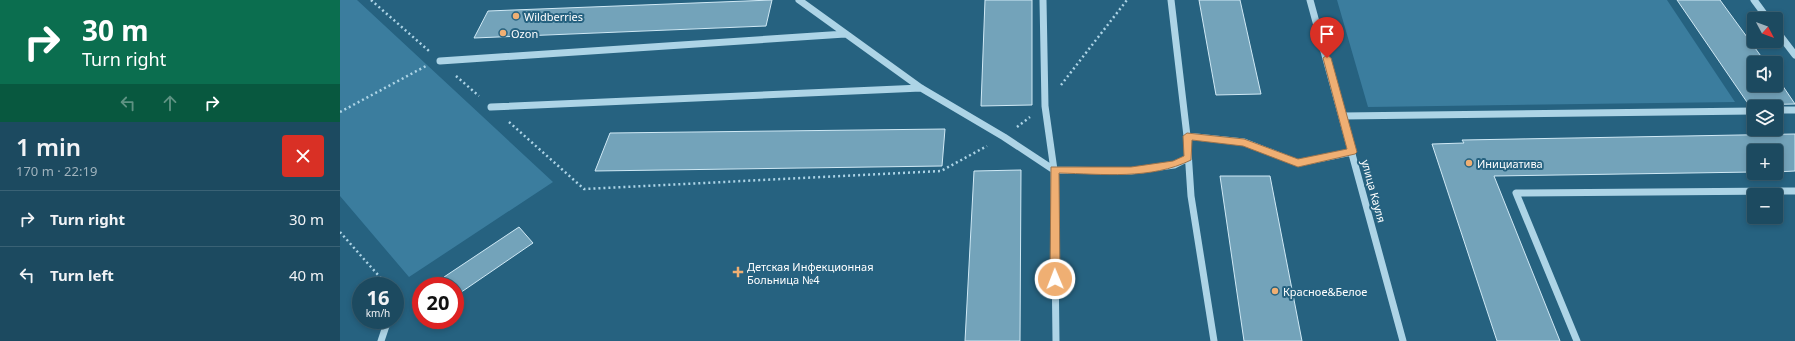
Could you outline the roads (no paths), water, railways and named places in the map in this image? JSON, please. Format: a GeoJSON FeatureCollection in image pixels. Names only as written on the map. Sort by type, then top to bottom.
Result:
{"type":"FeatureCollection","features":[{"type":"Feature","properties":{"kind":"street"},"geometry":{"type":"LineString","coordinates":[[799,0],[921,88],[1004,137],[1054,170],[1131,171],[1174,165],[1188,158]]}},
{"type":"Feature","properties":{"kind":"street"},"geometry":{"type":"LineString","coordinates":[[1043,0],[1045,106],[1054,170],[1056,341]]}},
{"type":"Feature","properties":{"kind":"street"},"geometry":{"type":"LineString","coordinates":[[1171,0],[1187,136],[1191,196],[1214,341]]}},
{"type":"Feature","properties":{"kind":"street","name":"улица Кауля"},"geometry":{"type":"LineString","coordinates":[[1310,0],[1344,116],[1352,152],[1403,341]]}},
{"type":"Feature","properties":{"kind":"street"},"geometry":{"type":"LineString","coordinates":[[1754,0],[1763,12]]}},
{"type":"Feature","properties":{"kind":"street"},"geometry":{"type":"LineString","coordinates":[[440,61],[845,34]]}},
{"type":"Feature","properties":{"kind":"street"},"geometry":{"type":"LineString","coordinates":[[1783,39],[1795,55]]}},
{"type":"Feature","properties":{"kind":"street"},"geometry":{"type":"LineString","coordinates":[[491,107],[921,88]]}},
{"type":"Feature","properties":{"kind":"street"},"geometry":{"type":"LineString","coordinates":[[1783,110],[1795,110]]}},
{"type":"Feature","properties":{"kind":"street"},"geometry":{"type":"LineString","coordinates":[[1344,116],[1747,111]]}},
{"type":"Feature","properties":{"kind":"street"},"geometry":{"type":"LineString","coordinates":[[1187,136],[1244,142],[1298,163],[1352,152]]}},
{"type":"Feature","properties":{"kind":"street"},"geometry":{"type":"LineString","coordinates":[[1577,341],[1516,193],[1795,191]]}},
{"type":"Feature","properties":{"kind":"street"},"geometry":{"type":"LineString","coordinates":[[381,341],[385,329]]}},
{"type":"Feature","properties":{"kind":"place","name":"Wildberries"},"geometry":{"type":"Point","coordinates":[516,16]}},
{"type":"Feature","properties":{"kind":"place","name":"Ozon"},"geometry":{"type":"Point","coordinates":[503,33]}},
{"type":"Feature","properties":{"kind":"place","name":"Инициатива"},"geometry":{"type":"Point","coordinates":[1469,163]}},
{"type":"Feature","properties":{"kind":"place","name":"Детская Инфекционная Больница №4"},"geometry":{"type":"Point","coordinates":[738,272]}},
{"type":"Feature","properties":{"kind":"place","name":"Красное&Белое"},"geometry":{"type":"Point","coordinates":[1275,291]}}]}
